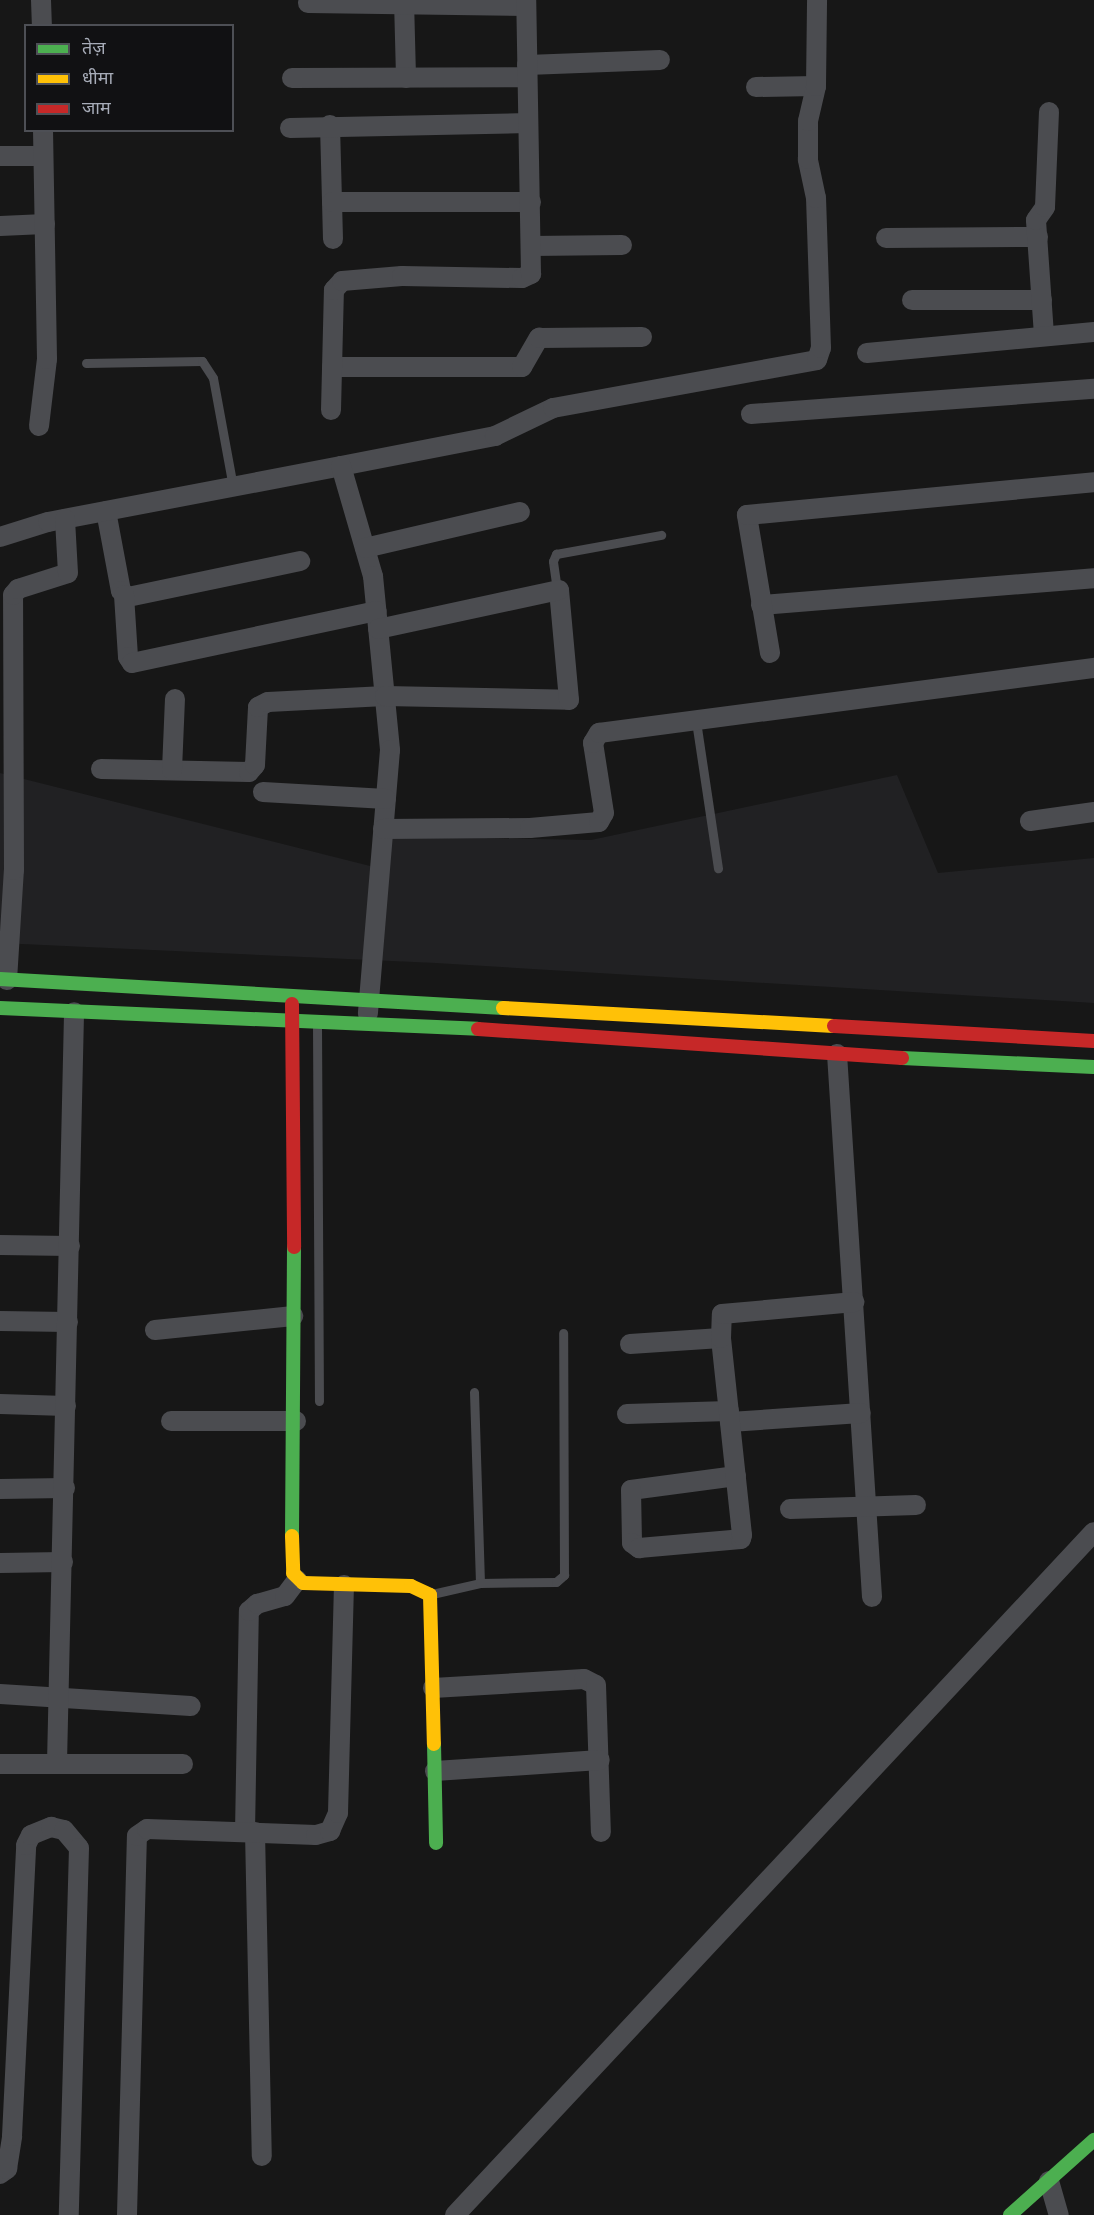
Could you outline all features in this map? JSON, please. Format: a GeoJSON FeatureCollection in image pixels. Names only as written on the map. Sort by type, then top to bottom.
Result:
{"type":"FeatureCollection","features":[{"type":"Feature","properties":{"kind":"main road"},"geometry":{"type":"LineString","coordinates":[[4,980],[1094,1041]]}},
{"type":"Feature","properties":{"kind":"main road"},"geometry":{"type":"LineString","coordinates":[[291,995],[296,1421],[291,1561],[297,1580],[344,1585],[411,1586],[430,1595],[436,1843]]}},
{"type":"Feature","properties":{"kind":"main road"},"geometry":{"type":"LineString","coordinates":[[0,1008],[368,1024],[915,1059],[1094,1067]]}},
{"type":"Feature","properties":{"kind":"main road"},"geometry":{"type":"LineString","coordinates":[[915,1059],[916,1030]]}},
{"type":"Feature","properties":{"kind":"main road"},"geometry":{"type":"LineString","coordinates":[[1010,2215],[1094,2140]]}},
{"type":"Feature","properties":{"kind":"street"},"geometry":{"type":"LineString","coordinates":[[41,0],[42,24]]}},
{"type":"Feature","properties":{"kind":"street"},"geometry":{"type":"LineString","coordinates":[[0,537],[65,519],[495,436],[553,408],[817,360],[822,348],[816,198],[808,159],[808,121],[816,86],[817,0]]}},
{"type":"Feature","properties":{"kind":"street"},"geometry":{"type":"LineString","coordinates":[[404,2],[406,78]]}},
{"type":"Feature","properties":{"kind":"street"},"geometry":{"type":"LineString","coordinates":[[308,3],[526,3],[532,270],[522,278],[402,276],[342,281],[334,290],[331,410]]}},
{"type":"Feature","properties":{"kind":"street"},"geometry":{"type":"LineString","coordinates":[[292,78],[406,78],[660,60]]}},
{"type":"Feature","properties":{"kind":"street"},"geometry":{"type":"LineString","coordinates":[[756,87],[816,86]]}},
{"type":"Feature","properties":{"kind":"street"},"geometry":{"type":"LineString","coordinates":[[1044,335],[1036,220],[1045,207],[1049,112]]}},
{"type":"Feature","properties":{"kind":"street"},"geometry":{"type":"LineString","coordinates":[[290,128],[330,125],[528,123]]}},
{"type":"Feature","properties":{"kind":"street"},"geometry":{"type":"LineString","coordinates":[[330,125],[333,239]]}},
{"type":"Feature","properties":{"kind":"street"},"geometry":{"type":"LineString","coordinates":[[39,426],[46,377],[43,132]]}},
{"type":"Feature","properties":{"kind":"street"},"geometry":{"type":"LineString","coordinates":[[0,156],[43,156]]}},
{"type":"Feature","properties":{"kind":"street"},"geometry":{"type":"LineString","coordinates":[[332,202],[531,202]]}},
{"type":"Feature","properties":{"kind":"street"},"geometry":{"type":"LineString","coordinates":[[0,226],[45,225]]}},
{"type":"Feature","properties":{"kind":"street"},"geometry":{"type":"LineString","coordinates":[[886,238],[1038,237]]}},
{"type":"Feature","properties":{"kind":"street"},"geometry":{"type":"LineString","coordinates":[[531,246],[622,245]]}},
{"type":"Feature","properties":{"kind":"street"},"geometry":{"type":"LineString","coordinates":[[912,300],[1042,300]]}},
{"type":"Feature","properties":{"kind":"street"},"geometry":{"type":"LineString","coordinates":[[867,353],[1094,332]]}},
{"type":"Feature","properties":{"kind":"street"},"geometry":{"type":"LineString","coordinates":[[332,367],[522,367],[539,338],[642,337]]}},
{"type":"Feature","properties":{"kind":"street"},"geometry":{"type":"LineString","coordinates":[[751,414],[1094,389]]}},
{"type":"Feature","properties":{"kind":"street"},"geometry":{"type":"LineString","coordinates":[[341,466],[365,548],[377,620],[390,750],[368,1024]]}},
{"type":"Feature","properties":{"kind":"street"},"geometry":{"type":"LineString","coordinates":[[770,653],[744,520],[749,514],[1094,482]]}},
{"type":"Feature","properties":{"kind":"street"},"geometry":{"type":"LineString","coordinates":[[101,769],[252,769],[261,704],[385,696],[568,702],[563,593],[557,591],[132,663],[128,657],[124,595],[106,511]]}},
{"type":"Feature","properties":{"kind":"street"},"geometry":{"type":"LineString","coordinates":[[365,548],[520,512]]}},
{"type":"Feature","properties":{"kind":"street"},"geometry":{"type":"LineString","coordinates":[[4,980],[14,870],[14,595],[18,589],[68,573],[65,519]]}},
{"type":"Feature","properties":{"kind":"street"},"geometry":{"type":"LineString","coordinates":[[124,595],[300,561]]}},
{"type":"Feature","properties":{"kind":"street"},"geometry":{"type":"LineString","coordinates":[[761,605],[1094,578]]}},
{"type":"Feature","properties":{"kind":"street"},"geometry":{"type":"LineString","coordinates":[[383,829],[530,828],[599,822],[604,813],[593,743],[596,736],[1094,668]]}},
{"type":"Feature","properties":{"kind":"street"},"geometry":{"type":"LineString","coordinates":[[172,770],[174,699]]}},
{"type":"Feature","properties":{"kind":"street"},"geometry":{"type":"LineString","coordinates":[[263,792],[386,799]]}},
{"type":"Feature","properties":{"kind":"street"},"geometry":{"type":"LineString","coordinates":[[1030,821],[1094,812]]}},
{"type":"Feature","properties":{"kind":"street"},"geometry":{"type":"LineString","coordinates":[[57,1763],[74,1012]]}},
{"type":"Feature","properties":{"kind":"street"},"geometry":{"type":"LineString","coordinates":[[837,1054],[872,1597]]}},
{"type":"Feature","properties":{"kind":"street"},"geometry":{"type":"LineString","coordinates":[[0,1245],[70,1246]]}},
{"type":"Feature","properties":{"kind":"street"},"geometry":{"type":"LineString","coordinates":[[736,1476],[631,1490],[632,1543],[639,1548],[738,1542],[742,1535],[736,1476],[729,1416],[721,1338],[720,1318],[724,1311],[854,1302]]}},
{"type":"Feature","properties":{"kind":"street"},"geometry":{"type":"LineString","coordinates":[[155,1330],[293,1316]]}},
{"type":"Feature","properties":{"kind":"street"},"geometry":{"type":"LineString","coordinates":[[0,1321],[68,1322]]}},
{"type":"Feature","properties":{"kind":"street"},"geometry":{"type":"LineString","coordinates":[[630,1344],[721,1338]]}},
{"type":"Feature","properties":{"kind":"street"},"geometry":{"type":"LineString","coordinates":[[0,1404],[66,1406]]}},
{"type":"Feature","properties":{"kind":"street"},"geometry":{"type":"LineString","coordinates":[[627,1414],[729,1416],[861,1413]]}},
{"type":"Feature","properties":{"kind":"street"},"geometry":{"type":"LineString","coordinates":[[171,1421],[296,1421]]}},
{"type":"Feature","properties":{"kind":"street"},"geometry":{"type":"LineString","coordinates":[[0,1489],[65,1488]]}},
{"type":"Feature","properties":{"kind":"street"},"geometry":{"type":"LineString","coordinates":[[790,1509],[916,1505]]}},
{"type":"Feature","properties":{"kind":"street"},"geometry":{"type":"LineString","coordinates":[[455,2215],[1094,1532]]}},
{"type":"Feature","properties":{"kind":"street"},"geometry":{"type":"LineString","coordinates":[[0,1563],[63,1562]]}},
{"type":"Feature","properties":{"kind":"street"},"geometry":{"type":"LineString","coordinates":[[262,2156],[250,1832],[249,1611],[257,1604],[285,1596],[297,1580]]}},
{"type":"Feature","properties":{"kind":"street"},"geometry":{"type":"LineString","coordinates":[[127,2215],[137,1836],[147,1829],[325,1835],[334,1824],[344,1585]]}},
{"type":"Feature","properties":{"kind":"street"},"geometry":{"type":"LineString","coordinates":[[433,1688],[593,1682],[598,1691],[601,1832]]}},
{"type":"Feature","properties":{"kind":"street"},"geometry":{"type":"LineString","coordinates":[[0,1694],[59,1700],[191,1706]]}},
{"type":"Feature","properties":{"kind":"street"},"geometry":{"type":"LineString","coordinates":[[435,1771],[600,1760]]}},
{"type":"Feature","properties":{"kind":"street"},"geometry":{"type":"LineString","coordinates":[[0,1764],[183,1764]]}},
{"type":"Feature","properties":{"kind":"street"},"geometry":{"type":"LineString","coordinates":[[0,2174],[7,2169],[12,2136],[26,1845],[31,1835],[51,1827],[64,1830],[79,1848],[69,2215]]}},
{"type":"Feature","properties":{"kind":"street"},"geometry":{"type":"LineString","coordinates":[[1049,2181],[1059,2215]]}},
{"type":"Feature","properties":{"kind":"lane"},"geometry":{"type":"LineString","coordinates":[[86,363],[202,361],[213,378],[233,487]]}},
{"type":"Feature","properties":{"kind":"lane"},"geometry":{"type":"LineString","coordinates":[[557,591],[553,561],[556,554],[661,535]]}},
{"type":"Feature","properties":{"kind":"lane"},"geometry":{"type":"LineString","coordinates":[[696,721],[718,868]]}},
{"type":"Feature","properties":{"kind":"lane"},"geometry":{"type":"LineString","coordinates":[[317,1022],[319,1401]]}},
{"type":"Feature","properties":{"kind":"lane"},"geometry":{"type":"LineString","coordinates":[[430,1595],[480,1583],[556,1582],[564,1575],[563,1333]]}},
{"type":"Feature","properties":{"kind":"lane"},"geometry":{"type":"LineString","coordinates":[[474,1392],[480,1583]]}},
{"type":"Feature","properties":{"kind":"shaded area"},"geometry":{"type":"Polygon","coordinates":[[[0,773],[386,870],[386,836],[591,840],[897,775],[938,873],[1094,858],[1094,1003],[436,963],[0,943],[0,773]]]}},
{"type":"Feature","properties":{"kind":"traffic: fast"},"geometry":{"type":"LineString","coordinates":[[0,979],[503,1008]]}},
{"type":"Feature","properties":{"kind":"traffic: fast"},"geometry":{"type":"LineString","coordinates":[[0,1008],[478,1029]]}},
{"type":"Feature","properties":{"kind":"traffic: fast"},"geometry":{"type":"LineString","coordinates":[[902,1058],[1094,1067]]}},
{"type":"Feature","properties":{"kind":"traffic: fast"},"geometry":{"type":"LineString","coordinates":[[292,1536],[294,1247]]}},
{"type":"Feature","properties":{"kind":"traffic: fast"},"geometry":{"type":"LineString","coordinates":[[434,1744],[436,1843]]}},
{"type":"Feature","properties":{"kind":"traffic: fast"},"geometry":{"type":"LineString","coordinates":[[1010,2215],[1094,2140]]}},
{"type":"Feature","properties":{"kind":"traffic: slow"},"geometry":{"type":"LineString","coordinates":[[503,1008],[834,1026]]}},
{"type":"Feature","properties":{"kind":"traffic: slow"},"geometry":{"type":"LineString","coordinates":[[292,1536],[293,1573],[303,1583],[411,1586],[430,1595],[434,1744]]}},
{"type":"Feature","properties":{"kind":"traffic: jam"},"geometry":{"type":"LineString","coordinates":[[292,1004],[294,1247]]}},
{"type":"Feature","properties":{"kind":"traffic: jam"},"geometry":{"type":"LineString","coordinates":[[834,1026],[1094,1041]]}},
{"type":"Feature","properties":{"kind":"traffic: jam"},"geometry":{"type":"LineString","coordinates":[[478,1029],[902,1058]]}}]}
